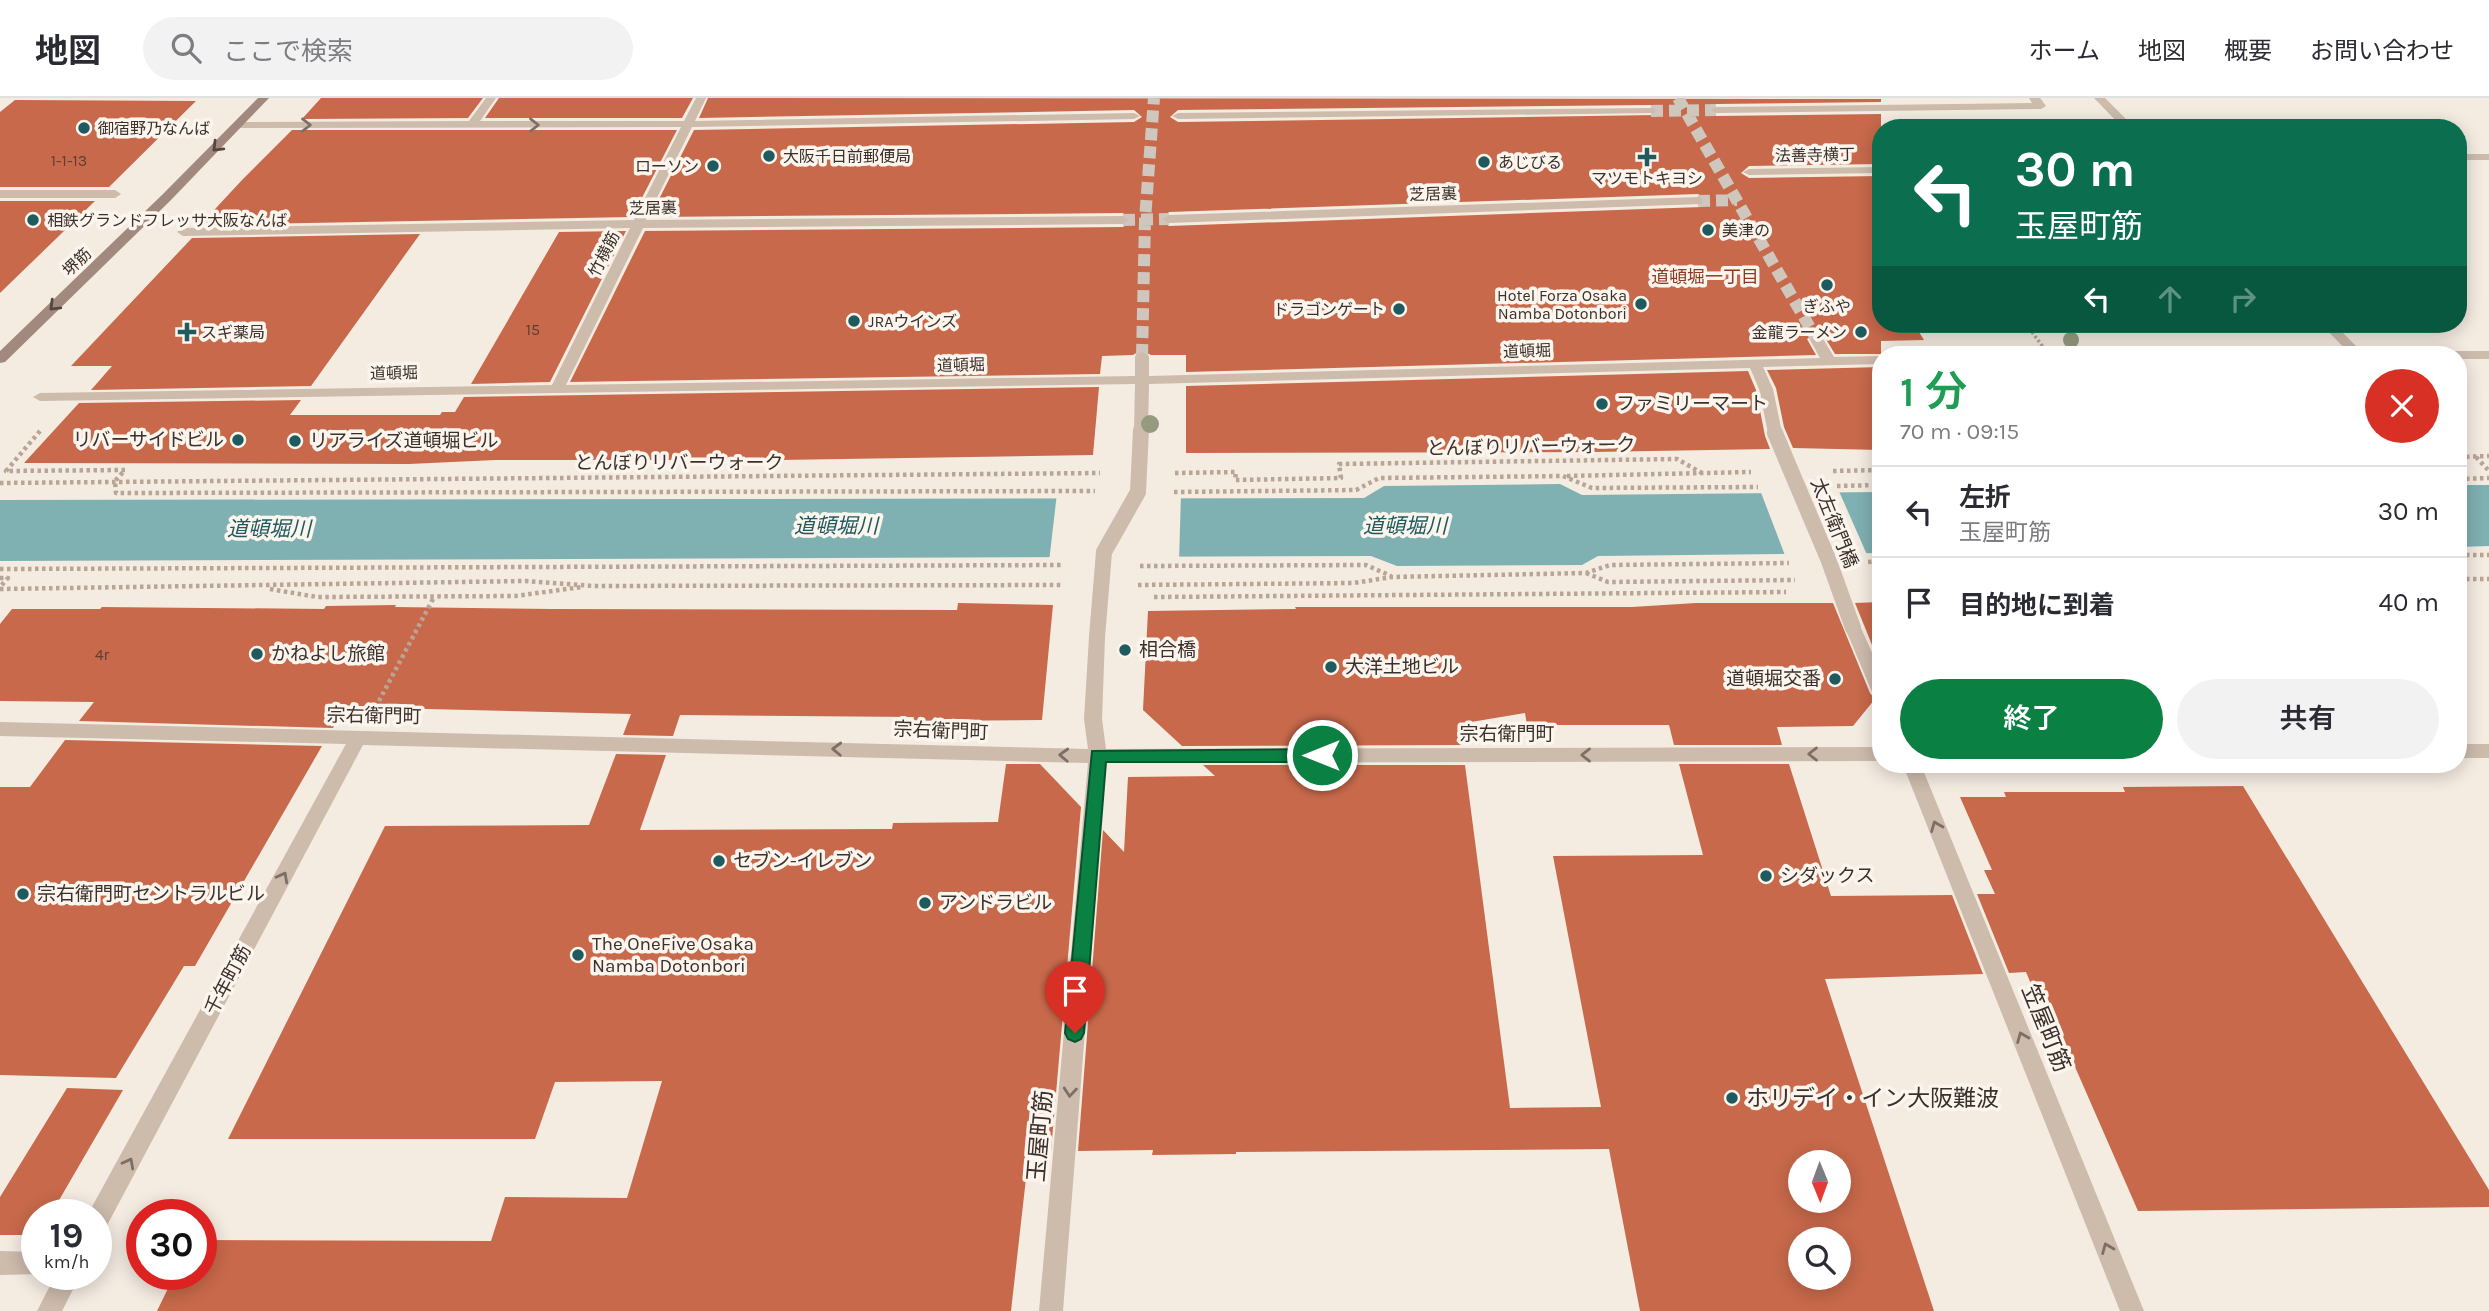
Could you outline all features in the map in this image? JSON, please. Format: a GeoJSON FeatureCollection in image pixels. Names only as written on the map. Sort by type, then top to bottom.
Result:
{"type":"FeatureCollection","features":[{"type":"Feature","properties":{"kind":"main road","name":"堺筋"},"geometry":{"type":"LineString","coordinates":[[0,359],[264,98]]}},
{"type":"Feature","properties":{"kind":"street"},"geometry":{"type":"LineString","coordinates":[[472,125],[491,98]]}},
{"type":"Feature","properties":{"kind":"street","name":"竹横筋"},"geometry":{"type":"LineString","coordinates":[[557,388],[701,98]]}},
{"type":"Feature","properties":{"kind":"street"},"geometry":{"type":"LineString","coordinates":[[1716,110],[2041,106],[2034,98]]}},
{"type":"Feature","properties":{"kind":"street"},"geometry":{"type":"LineString","coordinates":[[2099,98],[2121,119]]}},
{"type":"Feature","properties":{"kind":"street"},"geometry":{"type":"LineString","coordinates":[[1178,116],[1651,111]]}},
{"type":"Feature","properties":{"kind":"street"},"geometry":{"type":"LineString","coordinates":[[238,125],[688,124],[1134,116]]}},
{"type":"Feature","properties":{"kind":"street"},"geometry":{"type":"LineString","coordinates":[[2467,157],[2489,157]]}},
{"type":"Feature","properties":{"kind":"street","name":"法善寺横丁"},"geometry":{"type":"LineString","coordinates":[[1749,172],[1872,170]]}},
{"type":"Feature","properties":{"kind":"street"},"geometry":{"type":"LineString","coordinates":[[0,194],[114,194]]}},
{"type":"Feature","properties":{"kind":"street","name":"芝居裏"},"geometry":{"type":"LineString","coordinates":[[1169,219],[1698,201]]}},
{"type":"Feature","properties":{"kind":"street","name":"芝居裏"},"geometry":{"type":"LineString","coordinates":[[183,232],[639,224],[1123,220]]}},
{"type":"Feature","properties":{"kind":"street"},"geometry":{"type":"LineString","coordinates":[[2336,333],[2349,346]]}},
{"type":"Feature","properties":{"kind":"street"},"geometry":{"type":"LineString","coordinates":[[1817,340],[1829,361]]}},
{"type":"Feature","properties":{"kind":"street"},"geometry":{"type":"LineString","coordinates":[[2467,355],[2489,355]]}},
{"type":"Feature","properties":{"kind":"street","name":"玉屋町筋"},"geometry":{"type":"LineString","coordinates":[[1051,1311],[1098,756],[1093,719],[1104,552],[1138,492],[1142,356]]}},
{"type":"Feature","properties":{"kind":"street","name":"道頓堀"},"geometry":{"type":"LineString","coordinates":[[40,397],[1141,380],[1872,360]]}},
{"type":"Feature","properties":{"kind":"street","name":"太左衛門橋"},"geometry":{"type":"LineString","coordinates":[[1754,362],[1766,390],[1775,433],[1872,671]]}},
{"type":"Feature","properties":{"kind":"street","name":"宗右衛門町"},"geometry":{"type":"LineString","coordinates":[[0,729],[1098,756],[1872,754]]}},
{"type":"Feature","properties":{"kind":"street","name":"千年町筋"},"geometry":{"type":"LineString","coordinates":[[109,1199],[359,736]]}},
{"type":"Feature","properties":{"kind":"street"},"geometry":{"type":"LineString","coordinates":[[2467,751],[2489,751]]}},
{"type":"Feature","properties":{"kind":"street","name":"笠屋町筋"},"geometry":{"type":"LineString","coordinates":[[1915,773],[2133,1311]]}},
{"type":"Feature","properties":{"kind":"street"},"geometry":{"type":"LineString","coordinates":[[0,1264],[21,1264]]}},
{"type":"Feature","properties":{"kind":"street"},"geometry":{"type":"LineString","coordinates":[[49,1311],[60,1290]]}},
{"type":"Feature","properties":{"kind":"path"},"geometry":{"type":"LineString","coordinates":[[71,396],[6,471],[125,470],[115,481]]}},
{"type":"Feature","properties":{"kind":"path"},"geometry":{"type":"LineString","coordinates":[[2467,457],[2489,456]]}},
{"type":"Feature","properties":{"kind":"path"},"geometry":{"type":"LineString","coordinates":[[2476,457],[2489,471]]}},
{"type":"Feature","properties":{"kind":"path","name":"とんぼりリバーウォーク"},"geometry":{"type":"LineString","coordinates":[[1166,473],[1236,472],[1235,480],[1341,478],[1339,464],[1677,459],[1702,473]]}},
{"type":"Feature","properties":{"kind":"path"},"geometry":{"type":"LineString","coordinates":[[1831,471],[1872,471]]}},
{"type":"Feature","properties":{"kind":"path"},"geometry":{"type":"LineString","coordinates":[[1702,473],[1753,472]]}},
{"type":"Feature","properties":{"kind":"path","name":"とんぼりリバーウォーク"},"geometry":{"type":"LineString","coordinates":[[0,483],[1111,473]]}},
{"type":"Feature","properties":{"kind":"path","name":"とんぼりリバーウォーク"},"geometry":{"type":"LineString","coordinates":[[1181,492],[1356,490],[1379,478],[1702,473]]}},
{"type":"Feature","properties":{"kind":"path","name":"とんぼりリバーウォーク"},"geometry":{"type":"LineString","coordinates":[[1563,476],[1592,488],[1771,486]]}},
{"type":"Feature","properties":{"kind":"path"},"geometry":{"type":"LineString","coordinates":[[2467,479],[2489,478]]}},
{"type":"Feature","properties":{"kind":"path"},"geometry":{"type":"LineString","coordinates":[[1235,480],[1235,491]]}},
{"type":"Feature","properties":{"kind":"path","name":"とんぼりリバーウォーク"},"geometry":{"type":"LineString","coordinates":[[115,481],[116,493],[1057,491]]}},
{"type":"Feature","properties":{"kind":"path"},"geometry":{"type":"LineString","coordinates":[[1826,486],[1872,485]]}},
{"type":"Feature","properties":{"kind":"path"},"geometry":{"type":"LineString","coordinates":[[2467,555],[2489,555]]}},
{"type":"Feature","properties":{"kind":"path"},"geometry":{"type":"LineString","coordinates":[[1132,585],[1354,583],[1392,577],[1586,573],[1610,565],[1800,562]]}},
{"type":"Feature","properties":{"kind":"path"},"geometry":{"type":"LineString","coordinates":[[1868,562],[1872,562]]}},
{"type":"Feature","properties":{"kind":"path"},"geometry":{"type":"LineString","coordinates":[[0,569],[1049,565]]}},
{"type":"Feature","properties":{"kind":"path"},"geometry":{"type":"LineString","coordinates":[[1179,566],[1366,565],[1392,577]]}},
{"type":"Feature","properties":{"kind":"path"},"geometry":{"type":"LineString","coordinates":[[1586,573],[1608,582],[1795,580]]}},
{"type":"Feature","properties":{"kind":"path"},"geometry":{"type":"LineString","coordinates":[[0,578],[8,578],[0,588]]}},
{"type":"Feature","properties":{"kind":"path"},"geometry":{"type":"LineString","coordinates":[[2467,579],[2489,579]]}},
{"type":"Feature","properties":{"kind":"path"},"geometry":{"type":"LineString","coordinates":[[0,588],[264,587],[326,582],[473,581],[526,581],[593,586],[1077,585]]}},
{"type":"Feature","properties":{"kind":"path"},"geometry":{"type":"LineString","coordinates":[[1737,581],[1742,592]]}},
{"type":"Feature","properties":{"kind":"path"},"geometry":{"type":"LineString","coordinates":[[1215,584],[1215,597]]}},
{"type":"Feature","properties":{"kind":"path"},"geometry":{"type":"LineString","coordinates":[[264,587],[317,597],[434,597],[515,596],[593,586]]}},
{"type":"Feature","properties":{"kind":"path"},"geometry":{"type":"LineString","coordinates":[[1154,597],[1786,592]]}},
{"type":"Feature","properties":{"kind":"path"},"geometry":{"type":"LineString","coordinates":[[359,736],[434,597]]}},
{"type":"Feature","properties":{"kind":"water","name":"道頓堀川"},"geometry":{"type":"Polygon","coordinates":[[[1560,484],[1582,495],[1872,492],[1872,553],[1598,556],[1582,565],[1397,566],[1371,556],[0,561],[0,500],[1364,498],[1384,486],[1560,484]]]}},
{"type":"Feature","properties":{"kind":"water"},"geometry":{"type":"Polygon","coordinates":[[[2467,485],[2489,485],[2489,546],[2467,547],[2467,485]]]}},
{"type":"Feature","properties":{"kind":"pier"},"geometry":{"type":"Polygon","coordinates":[[[1838,489],[1868,557],[1786,558],[1760,490],[1838,489]]]}},
{"type":"Feature","properties":{"kind":"pier"},"geometry":{"type":"Polygon","coordinates":[[[1057,493],[1181,494],[1179,562],[1049,562],[1057,493]]]}},
{"type":"Feature","properties":{"kind":"building"},"geometry":{"type":"Polygon","coordinates":[[[321,98],[483,98],[468,118],[302,119],[321,98]]]}},
{"type":"Feature","properties":{"kind":"building"},"geometry":{"type":"Polygon","coordinates":[[[499,98],[693,98],[682,118],[485,118],[499,98]]]}},
{"type":"Feature","properties":{"kind":"building"},"geometry":{"type":"Polygon","coordinates":[[[708,98],[1881,99],[1881,102],[1716,104],[1709,111],[1716,116],[1881,114],[1881,119],[1872,119],[1872,164],[1749,166],[1741,173],[1749,178],[1872,176],[1872,333],[1920,333],[1924,340],[1881,341],[1881,346],[1872,346],[1872,354],[1835,354],[1824,336],[1818,333],[1807,339],[1816,355],[1186,372],[1186,355],[1151,355],[1141,350],[1133,355],[1102,356],[1100,374],[570,382],[645,231],[1123,227],[1131,221],[1123,213],[650,217],[694,130],[1134,122],[1142,117],[1134,110],[699,118],[708,98]],[[1657,107],[1178,110],[1170,117],[1178,122],[1657,115],[1657,107]],[[1698,194],[1169,212],[1161,220],[1169,226],[1702,207],[1705,198],[1698,194]]]}},
{"type":"Feature","properties":{"kind":"building"},"geometry":{"type":"Polygon","coordinates":[[[15,100],[196,101],[109,187],[0,187],[0,112],[15,100]]]}},
{"type":"Feature","properties":{"kind":"building"},"geometry":{"type":"Polygon","coordinates":[[[292,130],[677,130],[632,217],[205,225],[207,222],[203,222],[292,130]]]}},
{"type":"Feature","properties":{"kind":"building"},"geometry":{"type":"Polygon","coordinates":[[[0,201],[95,201],[0,293],[0,201]]]}},
{"type":"Feature","properties":{"kind":"building"},"geometry":{"type":"Polygon","coordinates":[[[626,231],[550,382],[471,384],[559,232],[626,231]]]}},
{"type":"Feature","properties":{"kind":"building"},"geometry":{"type":"Polygon","coordinates":[[[420,234],[311,386],[91,390],[112,366],[71,366],[192,238],[420,234]]]}},
{"type":"Feature","properties":{"kind":"building"},"geometry":{"type":"Polygon","coordinates":[[[1872,367],[1872,450],[1793,448],[1784,427],[1776,388],[1767,370],[1872,367]]]}},
{"type":"Feature","properties":{"kind":"building"},"geometry":{"type":"Polygon","coordinates":[[[1748,371],[1756,390],[1770,449],[1186,453],[1186,386],[1748,371]]]}},
{"type":"Feature","properties":{"kind":"building"},"geometry":{"type":"Polygon","coordinates":[[[1099,387],[1093,455],[779,460],[495,460],[409,464],[24,463],[79,403],[301,400],[290,415],[440,415],[442,412],[455,412],[464,397],[1099,387]]]}},
{"type":"Feature","properties":{"kind":"building"},"geometry":{"type":"Polygon","coordinates":[[[1872,602],[1872,645],[1855,603],[1872,602]]]}},
{"type":"Feature","properties":{"kind":"building"},"geometry":{"type":"Polygon","coordinates":[[[958,603],[1053,605],[1042,720],[913,721],[914,717],[680,715],[673,736],[623,735],[631,714],[345,707],[333,728],[79,721],[94,702],[0,701],[0,624],[12,609],[324,609],[326,606],[396,605],[395,607],[551,609],[957,610],[958,603]]]}},
{"type":"Feature","properties":{"kind":"building"},"geometry":{"type":"Polygon","coordinates":[[[1696,603],[1833,603],[1872,695],[1872,703],[1853,726],[1777,727],[1782,745],[1674,745],[1669,725],[1527,725],[1525,713],[1459,724],[1462,745],[1182,746],[1143,710],[1148,611],[1296,609],[1295,607],[1632,607],[1696,603]]]}},
{"type":"Feature","properties":{"kind":"building"},"geometry":{"type":"Polygon","coordinates":[[[65,740],[322,746],[195,966],[184,966],[116,1078],[0,1075],[0,787],[30,787],[65,740]]]}},
{"type":"Feature","properties":{"kind":"building"},"geometry":{"type":"Polygon","coordinates":[[[616,754],[666,755],[640,830],[892,829],[893,823],[998,822],[1006,764],[1040,764],[1081,807],[1051,1151],[1029,1152],[1011,1311],[157,1311],[167,1290],[217,1290],[217,1240],[491,1241],[505,1197],[627,1198],[662,1081],[555,1082],[535,1139],[228,1139],[385,826],[589,825],[616,754]]]}},
{"type":"Feature","properties":{"kind":"building"},"geometry":{"type":"Polygon","coordinates":[[[1679,764],[1789,764],[1831,896],[1952,895],[1983,974],[1825,979],[1934,1311],[1640,1311],[1609,1149],[1152,1155],[1153,1150],[1078,1151],[1103,830],[1124,852],[1128,777],[1215,776],[1203,765],[1465,765],[1510,1108],[1601,1107],[1553,856],[1703,855],[1679,764]]]}},
{"type":"Feature","properties":{"kind":"building"},"geometry":{"type":"Polygon","coordinates":[[[2243,786],[2489,1190],[2489,1207],[2138,1211],[2072,1060],[2063,1060],[2026,972],[2009,973],[1977,894],[1995,894],[1984,870],[1992,870],[1960,797],[2006,797],[2004,792],[2125,792],[2123,787],[2243,786]]]}},
{"type":"Feature","properties":{"kind":"building"},"geometry":{"type":"Polygon","coordinates":[[[67,1088],[123,1090],[60,1199],[21,1199],[21,1235],[0,1235],[0,1197],[67,1088]]]}},
{"type":"Feature","properties":{"kind":"tunnel"},"geometry":{"type":"LineString","coordinates":[[1145,220],[1154,98]]}},
{"type":"Feature","properties":{"kind":"tunnel"},"geometry":{"type":"LineString","coordinates":[[1678,98],[1685,110]]}},
{"type":"Feature","properties":{"kind":"tunnel"},"geometry":{"type":"LineString","coordinates":[[1651,111],[1685,110]]}},
{"type":"Feature","properties":{"kind":"tunnel"},"geometry":{"type":"LineString","coordinates":[[1685,110],[1737,200]]}},
{"type":"Feature","properties":{"kind":"tunnel"},"geometry":{"type":"LineString","coordinates":[[1685,110],[1716,110]]}},
{"type":"Feature","properties":{"kind":"tunnel"},"geometry":{"type":"LineString","coordinates":[[1698,201],[1737,200]]}},
{"type":"Feature","properties":{"kind":"tunnel"},"geometry":{"type":"LineString","coordinates":[[1737,200],[1817,340]]}},
{"type":"Feature","properties":{"kind":"tunnel"},"geometry":{"type":"LineString","coordinates":[[1145,220],[1169,219]]}},
{"type":"Feature","properties":{"kind":"tunnel"},"geometry":{"type":"LineString","coordinates":[[1123,220],[1145,220]]}},
{"type":"Feature","properties":{"kind":"tunnel"},"geometry":{"type":"LineString","coordinates":[[1142,356],[1145,220]]}},
{"type":"Feature","properties":{"kind":"place","name":"御宿野乃なんば"},"geometry":{"type":"Point","coordinates":[84,128]}},
{"type":"Feature","properties":{"kind":"place","name":"大阪千日前郵便局"},"geometry":{"type":"Point","coordinates":[769,156]}},
{"type":"Feature","properties":{"kind":"place","name":"マツモトキヨシ"},"geometry":{"type":"Point","coordinates":[1647,157]}},
{"type":"Feature","properties":{"kind":"place","name":"あじびる"},"geometry":{"type":"Point","coordinates":[1484,162]}},
{"type":"Feature","properties":{"kind":"place","name":"ローソン"},"geometry":{"type":"Point","coordinates":[713,166]}},
{"type":"Feature","properties":{"kind":"place","name":"相鉄グランドフレッサ大阪なんば"},"geometry":{"type":"Point","coordinates":[33,220]}},
{"type":"Feature","properties":{"kind":"place","name":"美津の"},"geometry":{"type":"Point","coordinates":[1708,230]}},
{"type":"Feature","properties":{"kind":"place","name":"ぎふや"},"geometry":{"type":"Point","coordinates":[1827,285]}},
{"type":"Feature","properties":{"kind":"place","name":"Hotel Forza Osaka Namba Dotonbori"},"geometry":{"type":"Point","coordinates":[1641,304]}},
{"type":"Feature","properties":{"kind":"place","name":"ドラゴンゲート"},"geometry":{"type":"Point","coordinates":[1399,309]}},
{"type":"Feature","properties":{"kind":"place","name":"JRAウインズ"},"geometry":{"type":"Point","coordinates":[854,321]}},
{"type":"Feature","properties":{"kind":"place","name":"スギ薬局"},"geometry":{"type":"Point","coordinates":[187,332]}},
{"type":"Feature","properties":{"kind":"place","name":"金龍ラーメン"},"geometry":{"type":"Point","coordinates":[1861,332]}},
{"type":"Feature","properties":{"kind":"place","name":"ファミリーマート"},"geometry":{"type":"Point","coordinates":[1602,404]}},
{"type":"Feature","properties":{"kind":"place","name":"リバーサイドビル"},"geometry":{"type":"Point","coordinates":[238,440]}},
{"type":"Feature","properties":{"kind":"place","name":"リアライズ道頓堀ビル"},"geometry":{"type":"Point","coordinates":[295,441]}},
{"type":"Feature","properties":{"kind":"place","name":"相合橋"},"geometry":{"type":"Point","coordinates":[1125,650]}},
{"type":"Feature","properties":{"kind":"place","name":"かねよし旅館"},"geometry":{"type":"Point","coordinates":[257,654]}},
{"type":"Feature","properties":{"kind":"place","name":"大洋土地ビル"},"geometry":{"type":"Point","coordinates":[1331,667]}},
{"type":"Feature","properties":{"kind":"place","name":"道頓堀交番"},"geometry":{"type":"Point","coordinates":[1835,679]}},
{"type":"Feature","properties":{"kind":"place","name":"セブン-イレブン"},"geometry":{"type":"Point","coordinates":[719,861]}},
{"type":"Feature","properties":{"kind":"place","name":"シダックス"},"geometry":{"type":"Point","coordinates":[1766,876]}},
{"type":"Feature","properties":{"kind":"place","name":"宗右衛門町セントラルビル"},"geometry":{"type":"Point","coordinates":[23,894]}},
{"type":"Feature","properties":{"kind":"place","name":"アンドラビル"},"geometry":{"type":"Point","coordinates":[925,903]}},
{"type":"Feature","properties":{"kind":"place","name":"The OneFive Osaka Namba Dotonbori"},"geometry":{"type":"Point","coordinates":[578,955]}},
{"type":"Feature","properties":{"kind":"place","name":"ホリデイ・イン大阪難波"},"geometry":{"type":"Point","coordinates":[1732,1098]}},
{"type":"Feature","properties":{"kind":"district","name":"道頓堀一丁目"},"geometry":{"type":"Point","coordinates":[1705,277]}},
{"type":"Feature","properties":{"kind":"route"},"geometry":{"type":"LineString","coordinates":[[1075,1033],[1098,756],[1322,755]]}}]}
